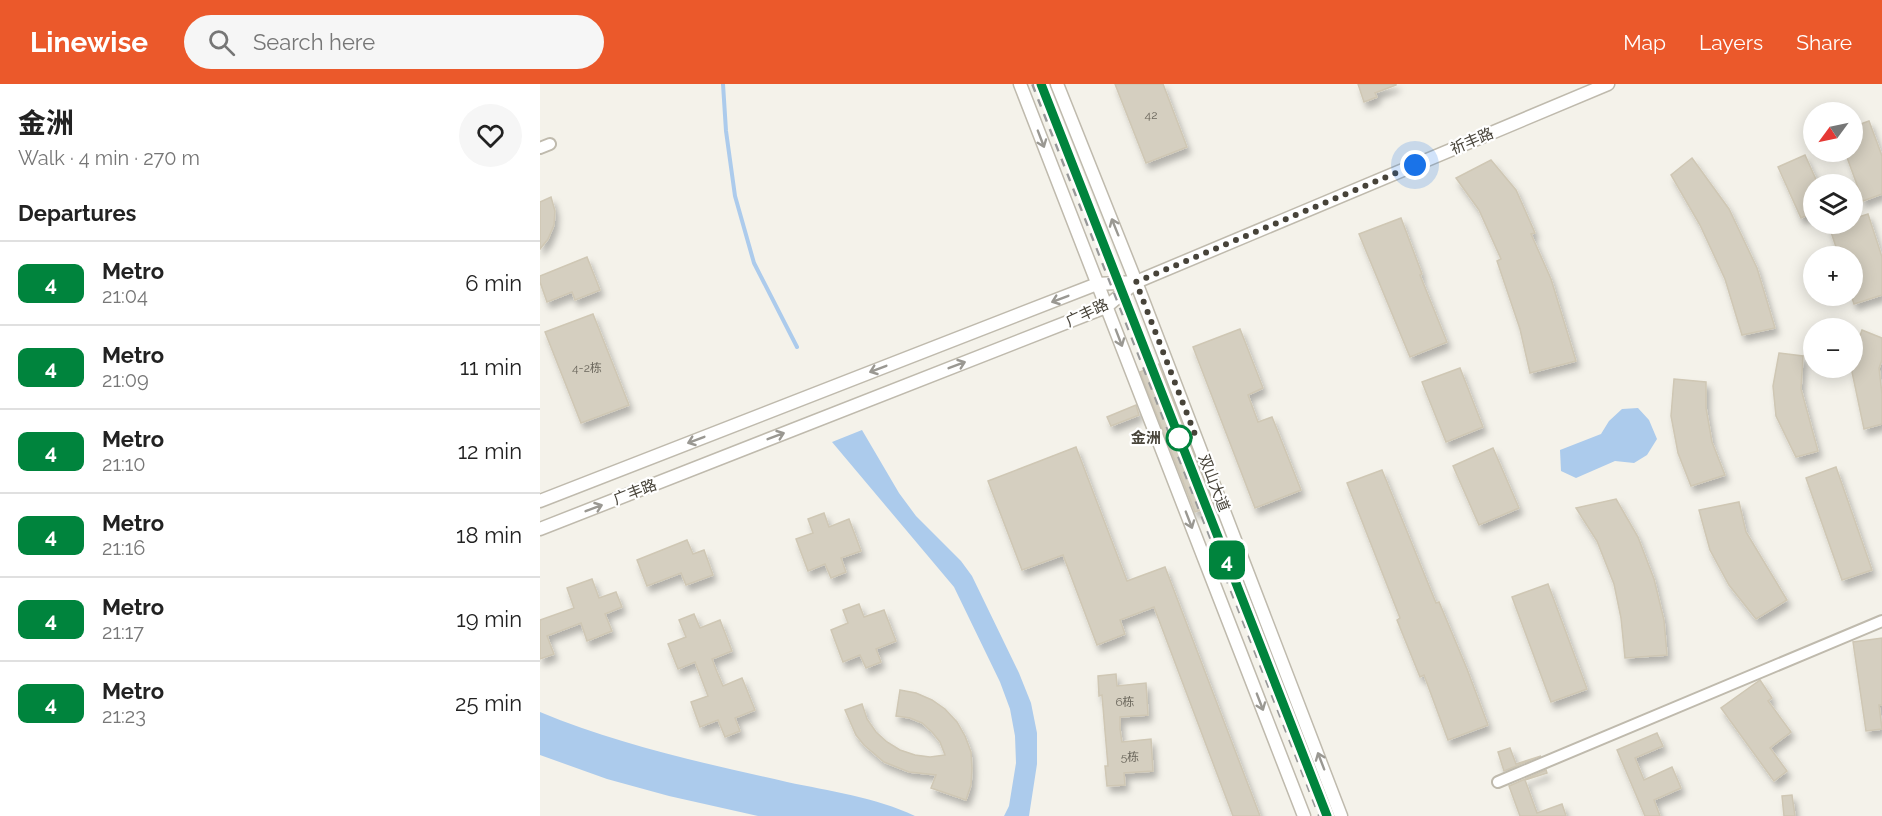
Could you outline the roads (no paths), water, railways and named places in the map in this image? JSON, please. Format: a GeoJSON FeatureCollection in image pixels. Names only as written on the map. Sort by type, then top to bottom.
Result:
{"type":"FeatureCollection","features":[{"type":"Feature","properties":{"kind":"street"},"geometry":{"type":"LineString","coordinates":[[1020,84],[1304,816]]}},
{"type":"Feature","properties":{"kind":"street","name":"双山大道"},"geometry":{"type":"LineString","coordinates":[[1058,84],[1341,816]]}},
{"type":"Feature","properties":{"kind":"street","name":"祈丰路"},"geometry":{"type":"LineString","coordinates":[[1136,282],[1608,84]]}},
{"type":"Feature","properties":{"kind":"street","name":"广丰路"},"geometry":{"type":"LineString","coordinates":[[540,501],[1097,284],[1136,282]]}},
{"type":"Feature","properties":{"kind":"street","name":"广丰路"},"geometry":{"type":"LineString","coordinates":[[540,529],[1106,307],[1136,282]]}},
{"type":"Feature","properties":{"kind":"street"},"geometry":{"type":"LineString","coordinates":[[1498,782],[1882,621]]}},
{"type":"Feature","properties":{"kind":"water"},"geometry":{"type":"Polygon","coordinates":[[[1638,408],[1649,420],[1657,439],[1647,455],[1634,463],[1615,461],[1576,478],[1561,471],[1560,450],[1601,434],[1609,421],[1622,409],[1638,408]]]}},
{"type":"Feature","properties":{"kind":"water"},"geometry":{"type":"Polygon","coordinates":[[[862,430],[899,493],[916,516],[961,561],[972,576],[1019,673],[1031,703],[1037,733],[1037,764],[1029,816],[1004,816],[1009,806],[1016,763],[1015,736],[1010,709],[1000,682],[954,587],[832,442],[862,430]]]}},
{"type":"Feature","properties":{"kind":"water"},"geometry":{"type":"Polygon","coordinates":[[[540,712],[600,734],[662,752],[868,799],[915,816],[758,816],[607,779],[540,755],[540,712]]]}},
{"type":"Feature","properties":{"kind":"waterway"},"geometry":{"type":"LineString","coordinates":[[723,84],[726,131],[735,196],[754,263],[797,347]]}},
{"type":"Feature","properties":{"kind":"railway"},"geometry":{"type":"LineString","coordinates":[[1033,84],[1320,816]]}},
{"type":"Feature","properties":{"kind":"metro line","name":"4"},"geometry":{"type":"LineString","coordinates":[[1041,84],[1327,816]]}},
{"type":"Feature","properties":{"kind":"place","name":"金洲"},"geometry":{"type":"Point","coordinates":[1179,438]}}]}
